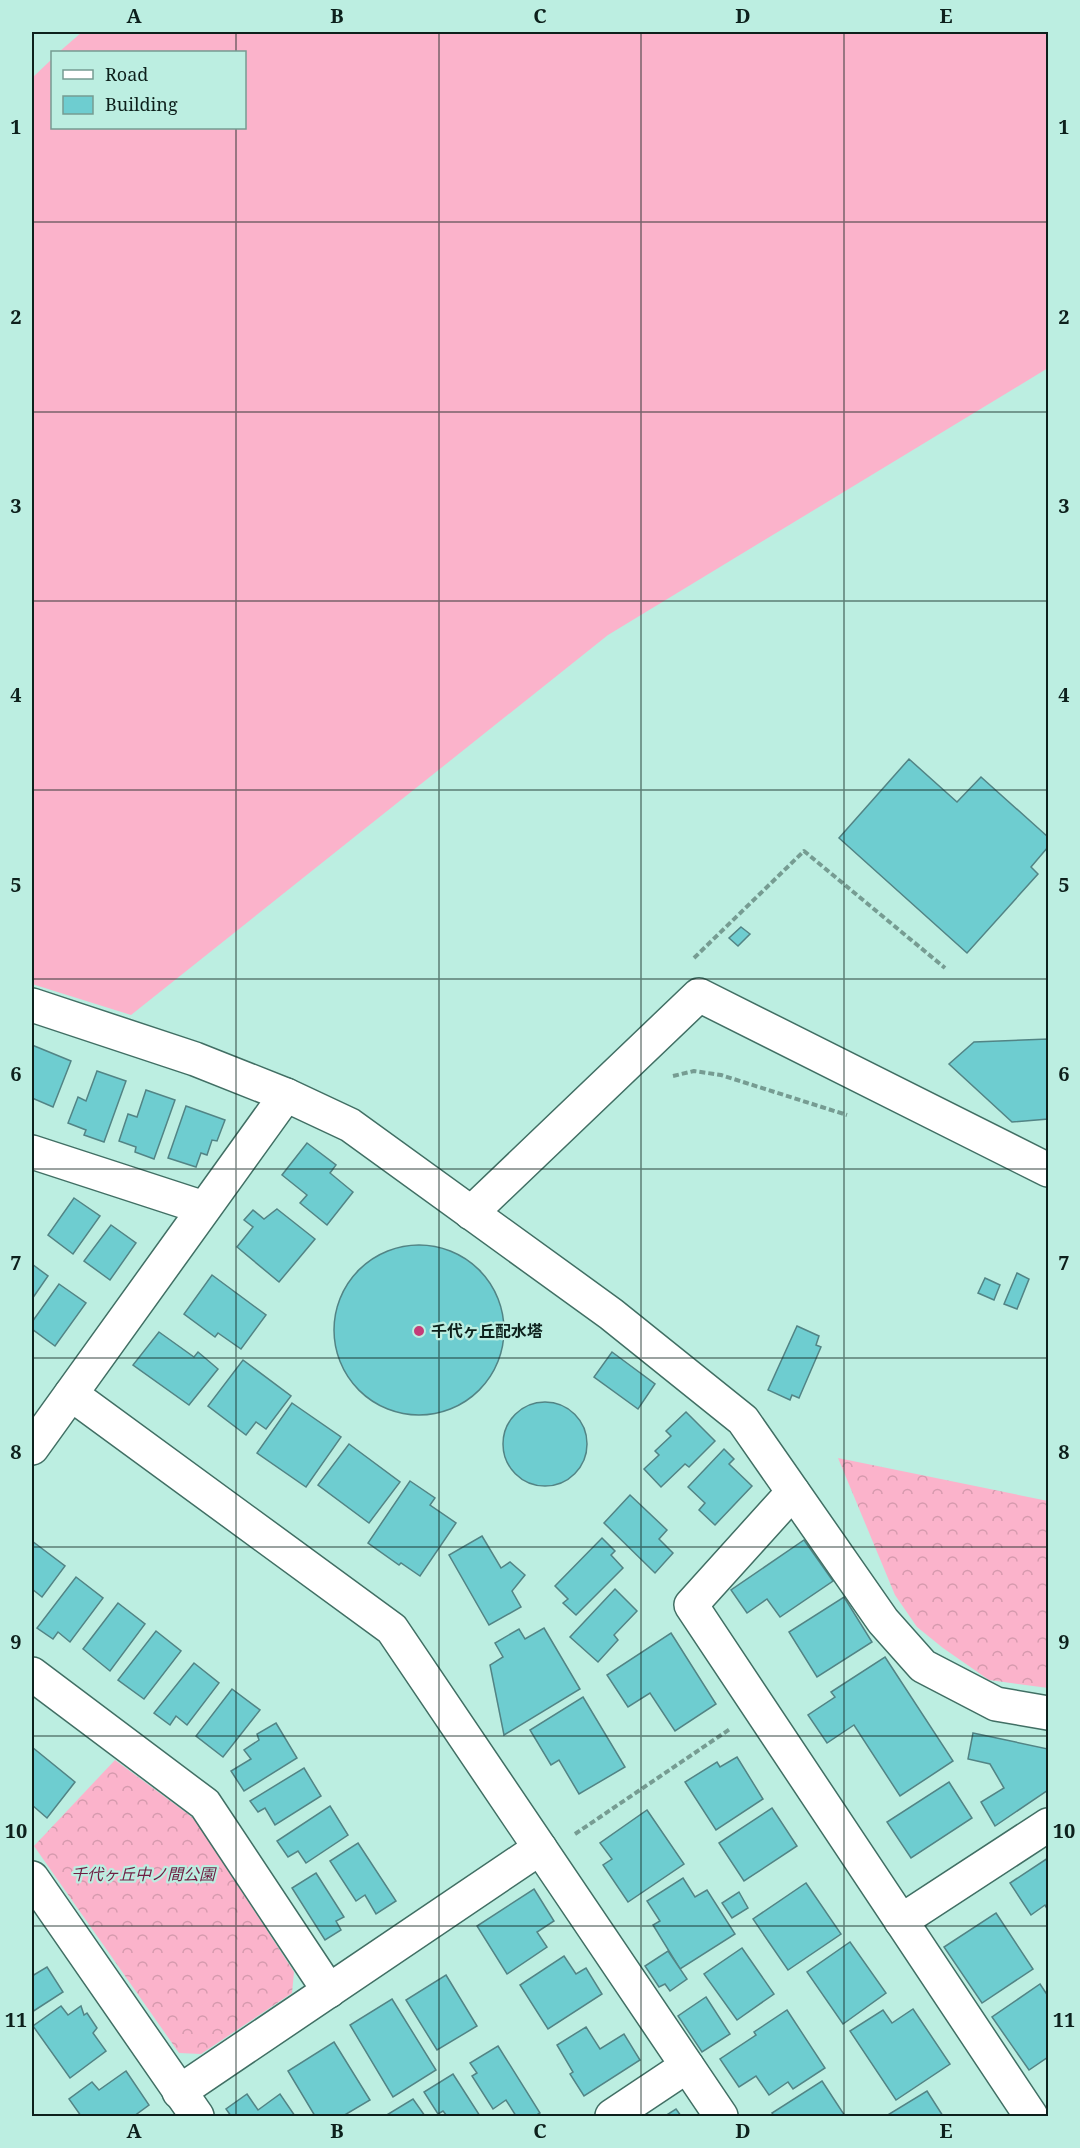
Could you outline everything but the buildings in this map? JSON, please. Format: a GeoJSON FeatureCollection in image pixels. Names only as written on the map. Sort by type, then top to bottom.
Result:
{"type":"FeatureCollection","features":[{"type":"Feature","properties":{"kind":"street"},"geometry":{"type":"LineString","coordinates":[[471,1213],[699,995],[1048,1170]]}},
{"type":"Feature","properties":{"kind":"street"},"geometry":{"type":"LineString","coordinates":[[32,1005],[195,1059],[286,1095],[350,1125],[611,1314],[743,1420],[883,1621],[923,1666],[996,1704],[1048,1713]]}},
{"type":"Feature","properties":{"kind":"street"},"geometry":{"type":"LineString","coordinates":[[32,1448],[286,1095]]}},
{"type":"Feature","properties":{"kind":"street"},"geometry":{"type":"LineString","coordinates":[[32,1152],[204,1208]]}},
{"type":"Feature","properties":{"kind":"street"},"geometry":{"type":"LineString","coordinates":[[70,1394],[392,1629],[720,2116]]}},
{"type":"Feature","properties":{"kind":"street"},"geometry":{"type":"LineString","coordinates":[[793,1492],[691,1605],[1030,2116]]}},
{"type":"Feature","properties":{"kind":"street"},"geometry":{"type":"LineString","coordinates":[[32,1674],[205,1804],[329,1991]]}},
{"type":"Feature","properties":{"kind":"street"},"geometry":{"type":"LineString","coordinates":[[901,1921],[1048,1825]]}},
{"type":"Feature","properties":{"kind":"street"},"geometry":{"type":"LineString","coordinates":[[32,1878],[188,2104],[329,1991],[542,1851]]}},
{"type":"Feature","properties":{"kind":"street"},"geometry":{"type":"LineString","coordinates":[[612,2116],[687,2066]]}},
{"type":"Feature","properties":{"kind":"path"},"geometry":{"type":"LineString","coordinates":[[669,1077],[694,1071],[721,1075],[858,1118]]}},
{"type":"Feature","properties":{"kind":"path"},"geometry":{"type":"LineString","coordinates":[[542,1851],[760,1708]]}},
{"type":"Feature","properties":{"kind":"green space"},"geometry":{"type":"Polygon","coordinates":[[[82,32],[1048,32],[1048,368],[608,635],[131,1015],[32,984],[32,78],[51,60],[51,129],[246,129],[246,51],[60,51],[82,32]]]}},
{"type":"Feature","properties":{"kind":"green space"},"geometry":{"type":"Polygon","coordinates":[[[838,1458],[1048,1501],[1048,1688],[989,1680],[917,1627],[895,1595],[838,1458]]]}},
{"type":"Feature","properties":{"kind":"green space","name":"千代ヶ丘中ノ間公園"},"geometry":{"type":"Polygon","coordinates":[[[115,1760],[196,1821],[294,1972],[292,1993],[201,2054],[179,2053],[34,1846],[115,1760]]]}},
{"type":"Feature","properties":{"kind":"place","name":"千代ヶ丘配水塔"},"geometry":{"type":"Point","coordinates":[419,1331]}}]}
